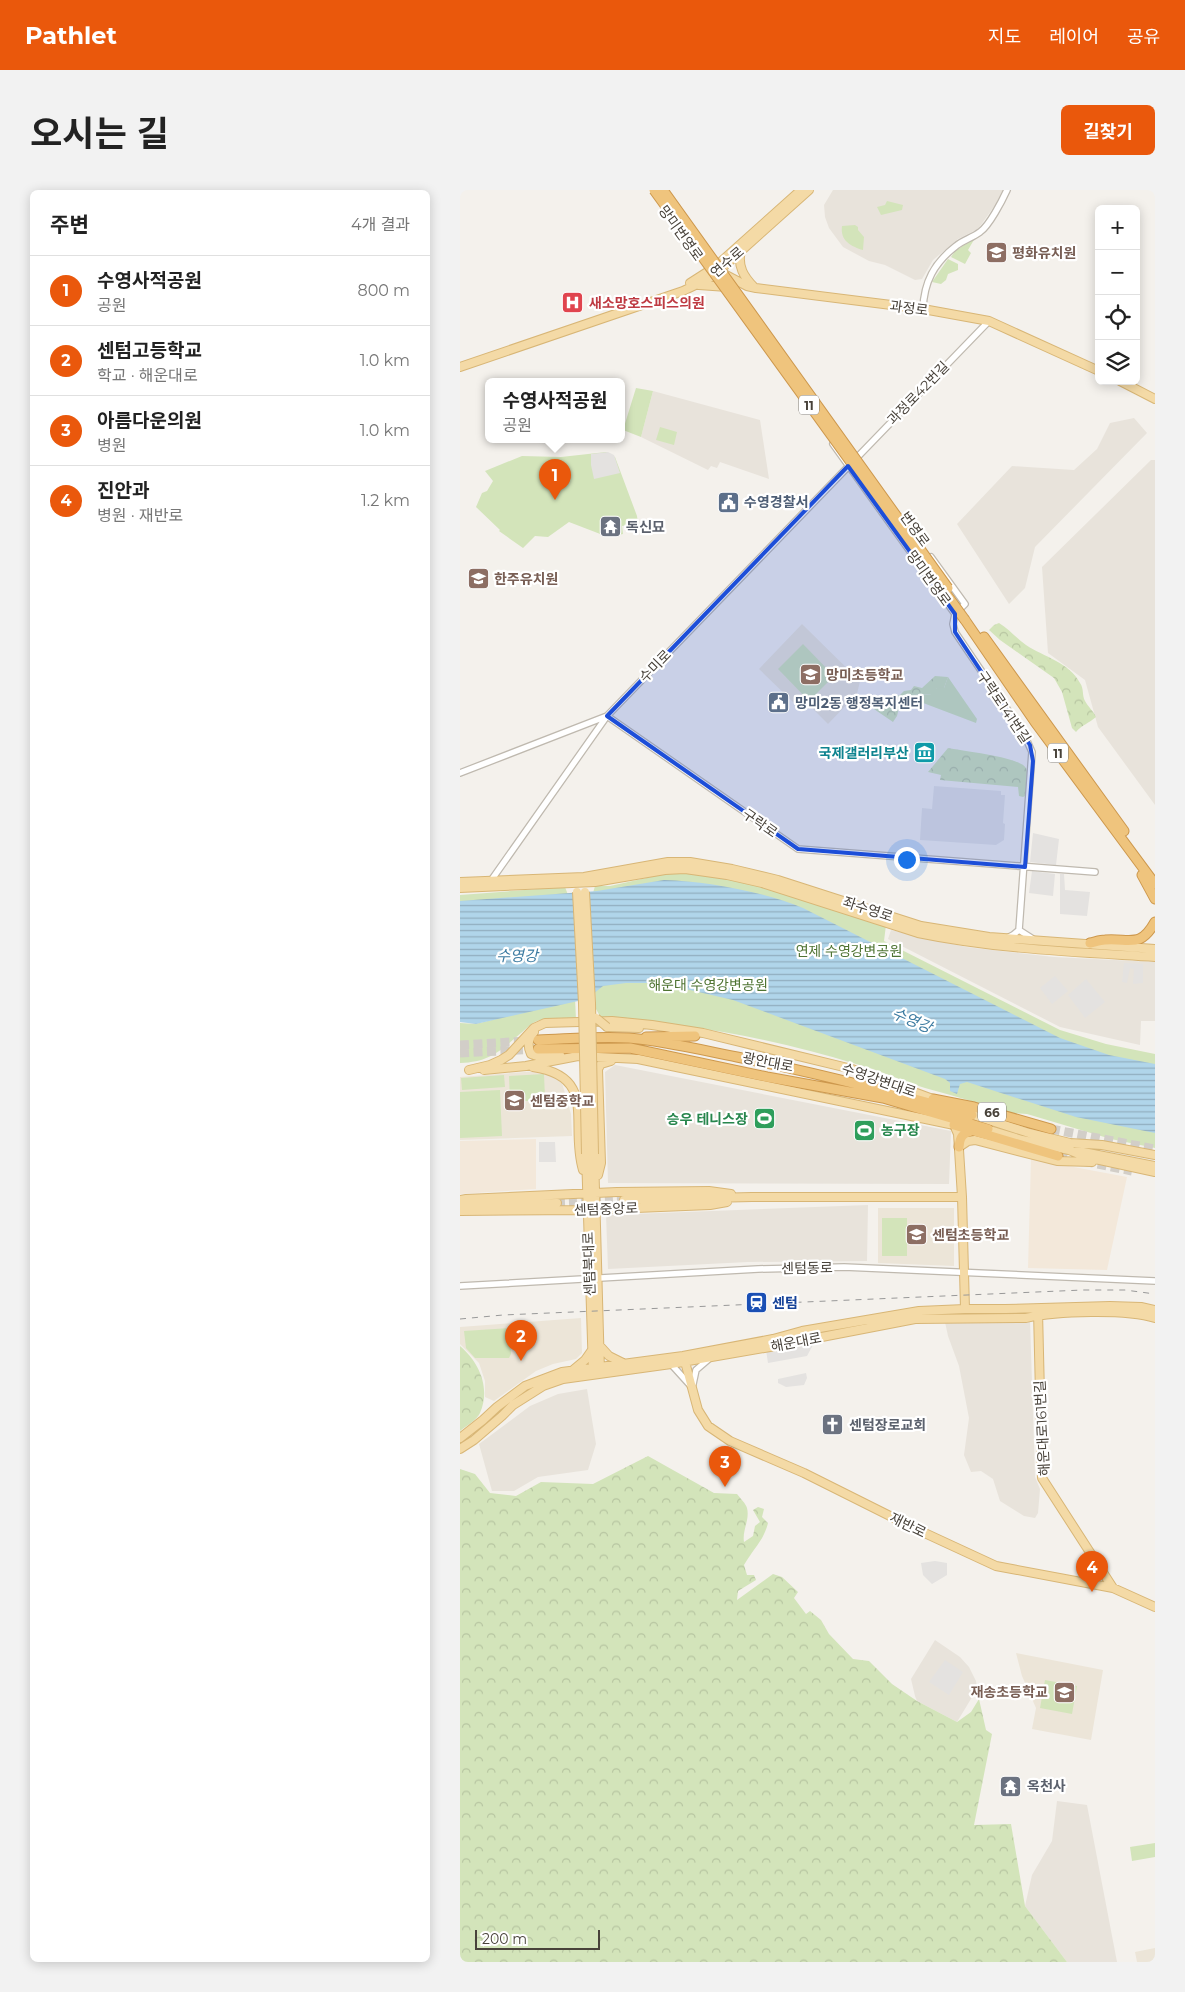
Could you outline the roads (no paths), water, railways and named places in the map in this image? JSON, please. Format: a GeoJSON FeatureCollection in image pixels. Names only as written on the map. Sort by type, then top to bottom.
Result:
{"type":"FeatureCollection","features":[{"type":"Feature","properties":{"kind":"highway","name":"번영로"},"geometry":{"type":"LineString","coordinates":[[654,190],[1155,874]]}},
{"type":"Feature","properties":{"kind":"highway","name":"번영로"},"geometry":{"type":"LineString","coordinates":[[663,190],[967,618],[1035,722],[1155,884]]}},
{"type":"Feature","properties":{"kind":"highway"},"geometry":{"type":"LineString","coordinates":[[1091,798],[1109,829],[1144,878],[1155,899]]}},
{"type":"Feature","properties":{"kind":"highway"},"geometry":{"type":"LineString","coordinates":[[1090,943],[1106,940],[1127,942],[1141,940],[1151,930],[1155,922]]}},
{"type":"Feature","properties":{"kind":"highway"},"geometry":{"type":"LineString","coordinates":[[630,1038],[695,1036]]}},
{"type":"Feature","properties":{"kind":"highway","name":"광안대로"},"geometry":{"type":"LineString","coordinates":[[972,1116],[885,1090],[766,1062],[690,1047],[630,1038],[599,1037],[538,1045],[630,1048],[883,1098],[988,1129]]}},
{"type":"Feature","properties":{"kind":"highway","name":"66"},"geometry":{"type":"LineString","coordinates":[[933,1098],[974,1107],[1051,1129]]}},
{"type":"Feature","properties":{"kind":"highway","name":"66"},"geometry":{"type":"LineString","coordinates":[[954,1126],[1058,1156]]}},
{"type":"Feature","properties":{"kind":"highway"},"geometry":{"type":"LineString","coordinates":[[959,1147],[960,1139],[964,1133],[972,1131]]}},
{"type":"Feature","properties":{"kind":"main road","name":"연수로"},"geometry":{"type":"LineString","coordinates":[[460,363],[691,283],[717,269],[801,190]]}},
{"type":"Feature","properties":{"kind":"main road","name":"연수로"},"geometry":{"type":"LineString","coordinates":[[460,367],[697,285],[741,250],[809,190]]}},
{"type":"Feature","properties":{"kind":"main road"},"geometry":{"type":"LineString","coordinates":[[741,250],[741,269],[746,279],[756,288]]}},
{"type":"Feature","properties":{"kind":"main road","name":"과정로"},"geometry":{"type":"LineString","coordinates":[[717,269],[746,286],[756,288],[923,309],[989,321],[1095,369]]}},
{"type":"Feature","properties":{"kind":"main road"},"geometry":{"type":"LineString","coordinates":[[697,285],[756,288]]}},
{"type":"Feature","properties":{"kind":"main road"},"geometry":{"type":"LineString","coordinates":[[1128,385],[1155,399]]}},
{"type":"Feature","properties":{"kind":"main road","name":"좌수영로"},"geometry":{"type":"LineString","coordinates":[[580,884],[668,862],[698,863],[778,880],[921,926],[1006,938],[1155,949]]}},
{"type":"Feature","properties":{"kind":"main road","name":"좌수영로"},"geometry":{"type":"LineString","coordinates":[[460,882],[488,884],[580,884],[665,870],[694,870],[762,883],[918,933],[940,938],[978,943],[1155,957]]}},
{"type":"Feature","properties":{"kind":"main road","name":"좌수영로"},"geometry":{"type":"LineString","coordinates":[[460,888],[488,884]]}},
{"type":"Feature","properties":{"kind":"main road"},"geometry":{"type":"LineString","coordinates":[[580,884],[591,1003],[590,1154]]}},
{"type":"Feature","properties":{"kind":"main road"},"geometry":{"type":"LineString","coordinates":[[580,884],[590,1154]]}},
{"type":"Feature","properties":{"kind":"main road"},"geometry":{"type":"LineString","coordinates":[[591,1003],[596,1018],[607,1028],[658,1029],[723,1043],[730,1041]]}},
{"type":"Feature","properties":{"kind":"main road","name":"수영강변대로"},"geometry":{"type":"LineString","coordinates":[[545,1023],[612,1021],[703,1033],[852,1070],[933,1098],[972,1116],[1069,1146],[1086,1157],[1155,1172]]}},
{"type":"Feature","properties":{"kind":"main road"},"geometry":{"type":"LineString","coordinates":[[545,1023],[529,1039],[528,1047],[531,1054],[537,1056],[638,1059]]}},
{"type":"Feature","properties":{"kind":"main road"},"geometry":{"type":"LineString","coordinates":[[469,1070],[501,1060],[513,1051],[534,1028],[545,1023]]}},
{"type":"Feature","properties":{"kind":"main road"},"geometry":{"type":"LineString","coordinates":[[460,1070],[496,1070],[578,1056]]}},
{"type":"Feature","properties":{"kind":"main road"},"geometry":{"type":"LineString","coordinates":[[592,1191],[601,1163],[598,1069],[606,1061],[638,1059]]}},
{"type":"Feature","properties":{"kind":"main road","name":"수영강변대로"},"geometry":{"type":"LineString","coordinates":[[638,1059],[794,1090],[954,1126],[988,1129],[1022,1140],[1069,1146],[1102,1145],[1155,1155]]}},
{"type":"Feature","properties":{"kind":"main road"},"geometry":{"type":"LineString","coordinates":[[526,1066],[547,1069],[560,1074],[571,1083],[577,1100],[579,1157],[586,1177]]}},
{"type":"Feature","properties":{"kind":"main road"},"geometry":{"type":"LineString","coordinates":[[954,1126],[958,1134],[959,1147],[965,1309]]}},
{"type":"Feature","properties":{"kind":"main road"},"geometry":{"type":"LineString","coordinates":[[959,1147],[968,1141],[975,1140],[1057,1161],[1110,1162]]}},
{"type":"Feature","properties":{"kind":"main road"},"geometry":{"type":"LineString","coordinates":[[1069,1146],[1155,1161]]}},
{"type":"Feature","properties":{"kind":"main road"},"geometry":{"type":"LineString","coordinates":[[1069,1146],[1083,1151],[1155,1166]]}},
{"type":"Feature","properties":{"kind":"main road","name":"센텀북대로"},"geometry":{"type":"LineString","coordinates":[[590,1154],[586,1177],[592,1191]]}},
{"type":"Feature","properties":{"kind":"main road","name":"센텀북대로"},"geometry":{"type":"LineString","coordinates":[[590,1154],[593,1279],[592,1350],[596,1370]]}},
{"type":"Feature","properties":{"kind":"main road","name":"센텀중앙로"},"geometry":{"type":"LineString","coordinates":[[460,1200],[592,1191],[709,1191],[752,1198]]}},
{"type":"Feature","properties":{"kind":"main road","name":"센텀중앙로"},"geometry":{"type":"LineString","coordinates":[[624,1200],[962,1197]]}},
{"type":"Feature","properties":{"kind":"main road","name":"센텀중앙로"},"geometry":{"type":"LineString","coordinates":[[460,1211],[591,1210],[710,1205],[752,1198]]}},
{"type":"Feature","properties":{"kind":"main road","name":"센텀중앙로"},"geometry":{"type":"LineString","coordinates":[[460,1206],[557,1203]]}},
{"type":"Feature","properties":{"kind":"main road","name":"센텀북대로"},"geometry":{"type":"LineString","coordinates":[[593,1279],[600,1345],[596,1370]]}},
{"type":"Feature","properties":{"kind":"main road","name":"해운대로"},"geometry":{"type":"LineString","coordinates":[[460,1449],[474,1440],[513,1405],[533,1391],[563,1379],[625,1363],[713,1356],[818,1339],[915,1319],[1026,1318],[1038,1312],[1129,1306],[1155,1310]]}},
{"type":"Feature","properties":{"kind":"main road","name":"해운대로"},"geometry":{"type":"LineString","coordinates":[[460,1438],[526,1386],[551,1375],[573,1370],[671,1364],[684,1359],[802,1331],[896,1315],[965,1309],[1146,1315],[1155,1318]]}},
{"type":"Feature","properties":{"kind":"main road","name":"해운대로161번길"},"geometry":{"type":"LineString","coordinates":[[1038,1312],[1042,1478],[1113,1588]]}},
{"type":"Feature","properties":{"kind":"main road"},"geometry":{"type":"LineString","coordinates":[[600,1345],[609,1356],[625,1363]]}},
{"type":"Feature","properties":{"kind":"main road"},"geometry":{"type":"LineString","coordinates":[[573,1370],[585,1360],[592,1350]]}},
{"type":"Feature","properties":{"kind":"main road","name":"재반로"},"geometry":{"type":"LineString","coordinates":[[684,1359],[698,1410],[708,1426],[730,1441],[804,1473],[916,1529],[996,1566],[1113,1588],[1155,1607]]}},
{"type":"Feature","properties":{"kind":"street","name":"망미번영로"},"geometry":{"type":"LineString","coordinates":[[650,190],[705,266],[717,269],[715,257],[668,190]]}},
{"type":"Feature","properties":{"kind":"street"},"geometry":{"type":"LineString","coordinates":[[923,309],[926,285],[930,276],[955,247],[981,232],[1007,190]]}},
{"type":"Feature","properties":{"kind":"street","name":"망미번영로"},"geometry":{"type":"LineString","coordinates":[[719,286],[954,614],[965,604],[741,293],[744,287]]}},
{"type":"Feature","properties":{"kind":"street","name":"과정로42번길"},"geometry":{"type":"LineString","coordinates":[[848,466],[989,321]]}},
{"type":"Feature","properties":{"kind":"street","name":"수미로"},"geometry":{"type":"LineString","coordinates":[[488,884],[607,716],[848,466]]}},
{"type":"Feature","properties":{"kind":"street","name":"구락로141번길"},"geometry":{"type":"LineString","coordinates":[[954,614],[953,624],[955,632],[1032,748],[1033,761],[1019,930]]}},
{"type":"Feature","properties":{"kind":"street"},"geometry":{"type":"LineString","coordinates":[[460,773],[607,716]]}},
{"type":"Feature","properties":{"kind":"street","name":"구락로"},"geometry":{"type":"LineString","coordinates":[[607,716],[798,849],[1094,872]]}},
{"type":"Feature","properties":{"kind":"street"},"geometry":{"type":"LineString","coordinates":[[1006,938],[1019,930],[1034,940]]}},
{"type":"Feature","properties":{"kind":"street","name":"센텀동로"},"geometry":{"type":"LineString","coordinates":[[460,1286],[758,1269],[844,1267],[1155,1281]]}},
{"type":"Feature","properties":{"kind":"street"},"geometry":{"type":"LineString","coordinates":[[693,1391],[693,1380],[696,1370],[713,1356]]}},
{"type":"Feature","properties":{"kind":"street","name":"재반로"},"geometry":{"type":"LineString","coordinates":[[671,1364],[684,1376],[693,1391]]}},
{"type":"Feature","properties":{"kind":"water","name":"수영강"},"geometry":{"type":"Polygon","coordinates":[[[664,880],[735,888],[788,902],[1060,1038],[1109,1055],[1155,1064],[1155,1133],[1076,1117],[967,1082],[960,1084],[957,1094],[950,1091],[950,1083],[945,1079],[733,1000],[660,983],[626,983],[603,986],[587,999],[476,1024],[460,1022],[460,901],[597,891],[664,880]]]}},
{"type":"Feature","properties":{"kind":"tunnel"},"geometry":{"type":"LineString","coordinates":[[460,1045],[528,1041]]}},
{"type":"Feature","properties":{"kind":"tunnel"},"geometry":{"type":"LineString","coordinates":[[460,1053],[537,1049]]}},
{"type":"Feature","properties":{"kind":"tunnel"},"geometry":{"type":"LineString","coordinates":[[1051,1129],[1155,1149]]}},
{"type":"Feature","properties":{"kind":"tunnel"},"geometry":{"type":"LineString","coordinates":[[1058,1156],[1132,1171]]}},
{"type":"Feature","properties":{"kind":"tunnel"},"geometry":{"type":"LineString","coordinates":[[557,1203],[624,1200]]}},
{"type":"Feature","properties":{"kind":"railway"},"geometry":{"type":"LineString","coordinates":[[460,1319],[503,1315],[1083,1290],[1125,1290],[1155,1294]]}},
{"type":"Feature","properties":{"kind":"place","name":"평화유치원"},"geometry":{"type":"Point","coordinates":[996,253]}},
{"type":"Feature","properties":{"kind":"place","name":"새소망호스피스의원"},"geometry":{"type":"Point","coordinates":[573,303]}},
{"type":"Feature","properties":{"kind":"place","name":"수영사적공원"},"geometry":{"type":"Point","coordinates":[555,500]}},
{"type":"Feature","properties":{"kind":"place","name":"수영경찰서"},"geometry":{"type":"Point","coordinates":[728,502]}},
{"type":"Feature","properties":{"kind":"place","name":"독신묘"},"geometry":{"type":"Point","coordinates":[610,527]}},
{"type":"Feature","properties":{"kind":"place","name":"한주유치원"},"geometry":{"type":"Point","coordinates":[478,579]}},
{"type":"Feature","properties":{"kind":"place","name":"망미초등학교"},"geometry":{"type":"Point","coordinates":[810,675]}},
{"type":"Feature","properties":{"kind":"place","name":"망미2동 행정복지센터"},"geometry":{"type":"Point","coordinates":[779,703]}},
{"type":"Feature","properties":{"kind":"place","name":"국제갤러리부산"},"geometry":{"type":"Point","coordinates":[925,753]}},
{"type":"Feature","properties":{"kind":"place","name":"센텀중학교"},"geometry":{"type":"Point","coordinates":[514,1101]}},
{"type":"Feature","properties":{"kind":"place","name":"승우 테니스장"},"geometry":{"type":"Point","coordinates":[764,1119]}},
{"type":"Feature","properties":{"kind":"place","name":"농구장"},"geometry":{"type":"Point","coordinates":[865,1130]}},
{"type":"Feature","properties":{"kind":"place","name":"센텀초등학교"},"geometry":{"type":"Point","coordinates":[916,1235]}},
{"type":"Feature","properties":{"kind":"place","name":"센텀"},"geometry":{"type":"Point","coordinates":[756,1303]}},
{"type":"Feature","properties":{"kind":"place","name":"센텀고등학교"},"geometry":{"type":"Point","coordinates":[521,1361]}},
{"type":"Feature","properties":{"kind":"place","name":"센텀장로교회"},"geometry":{"type":"Point","coordinates":[833,1425]}},
{"type":"Feature","properties":{"kind":"place","name":"아름다운의원"},"geometry":{"type":"Point","coordinates":[725,1487]}},
{"type":"Feature","properties":{"kind":"place","name":"진안과"},"geometry":{"type":"Point","coordinates":[1092,1592]}},
{"type":"Feature","properties":{"kind":"place","name":"재송초등학교"},"geometry":{"type":"Point","coordinates":[1064,1692]}},
{"type":"Feature","properties":{"kind":"place","name":"옥천사"},"geometry":{"type":"Point","coordinates":[1011,1786]}},
{"type":"Feature","properties":{"kind":"park label","name":"연제 수영강변공원"},"geometry":{"type":"Point","coordinates":[849,951]}},
{"type":"Feature","properties":{"kind":"park label","name":"해운대 수영강변공원"},"geometry":{"type":"Point","coordinates":[708,985]}}]}
